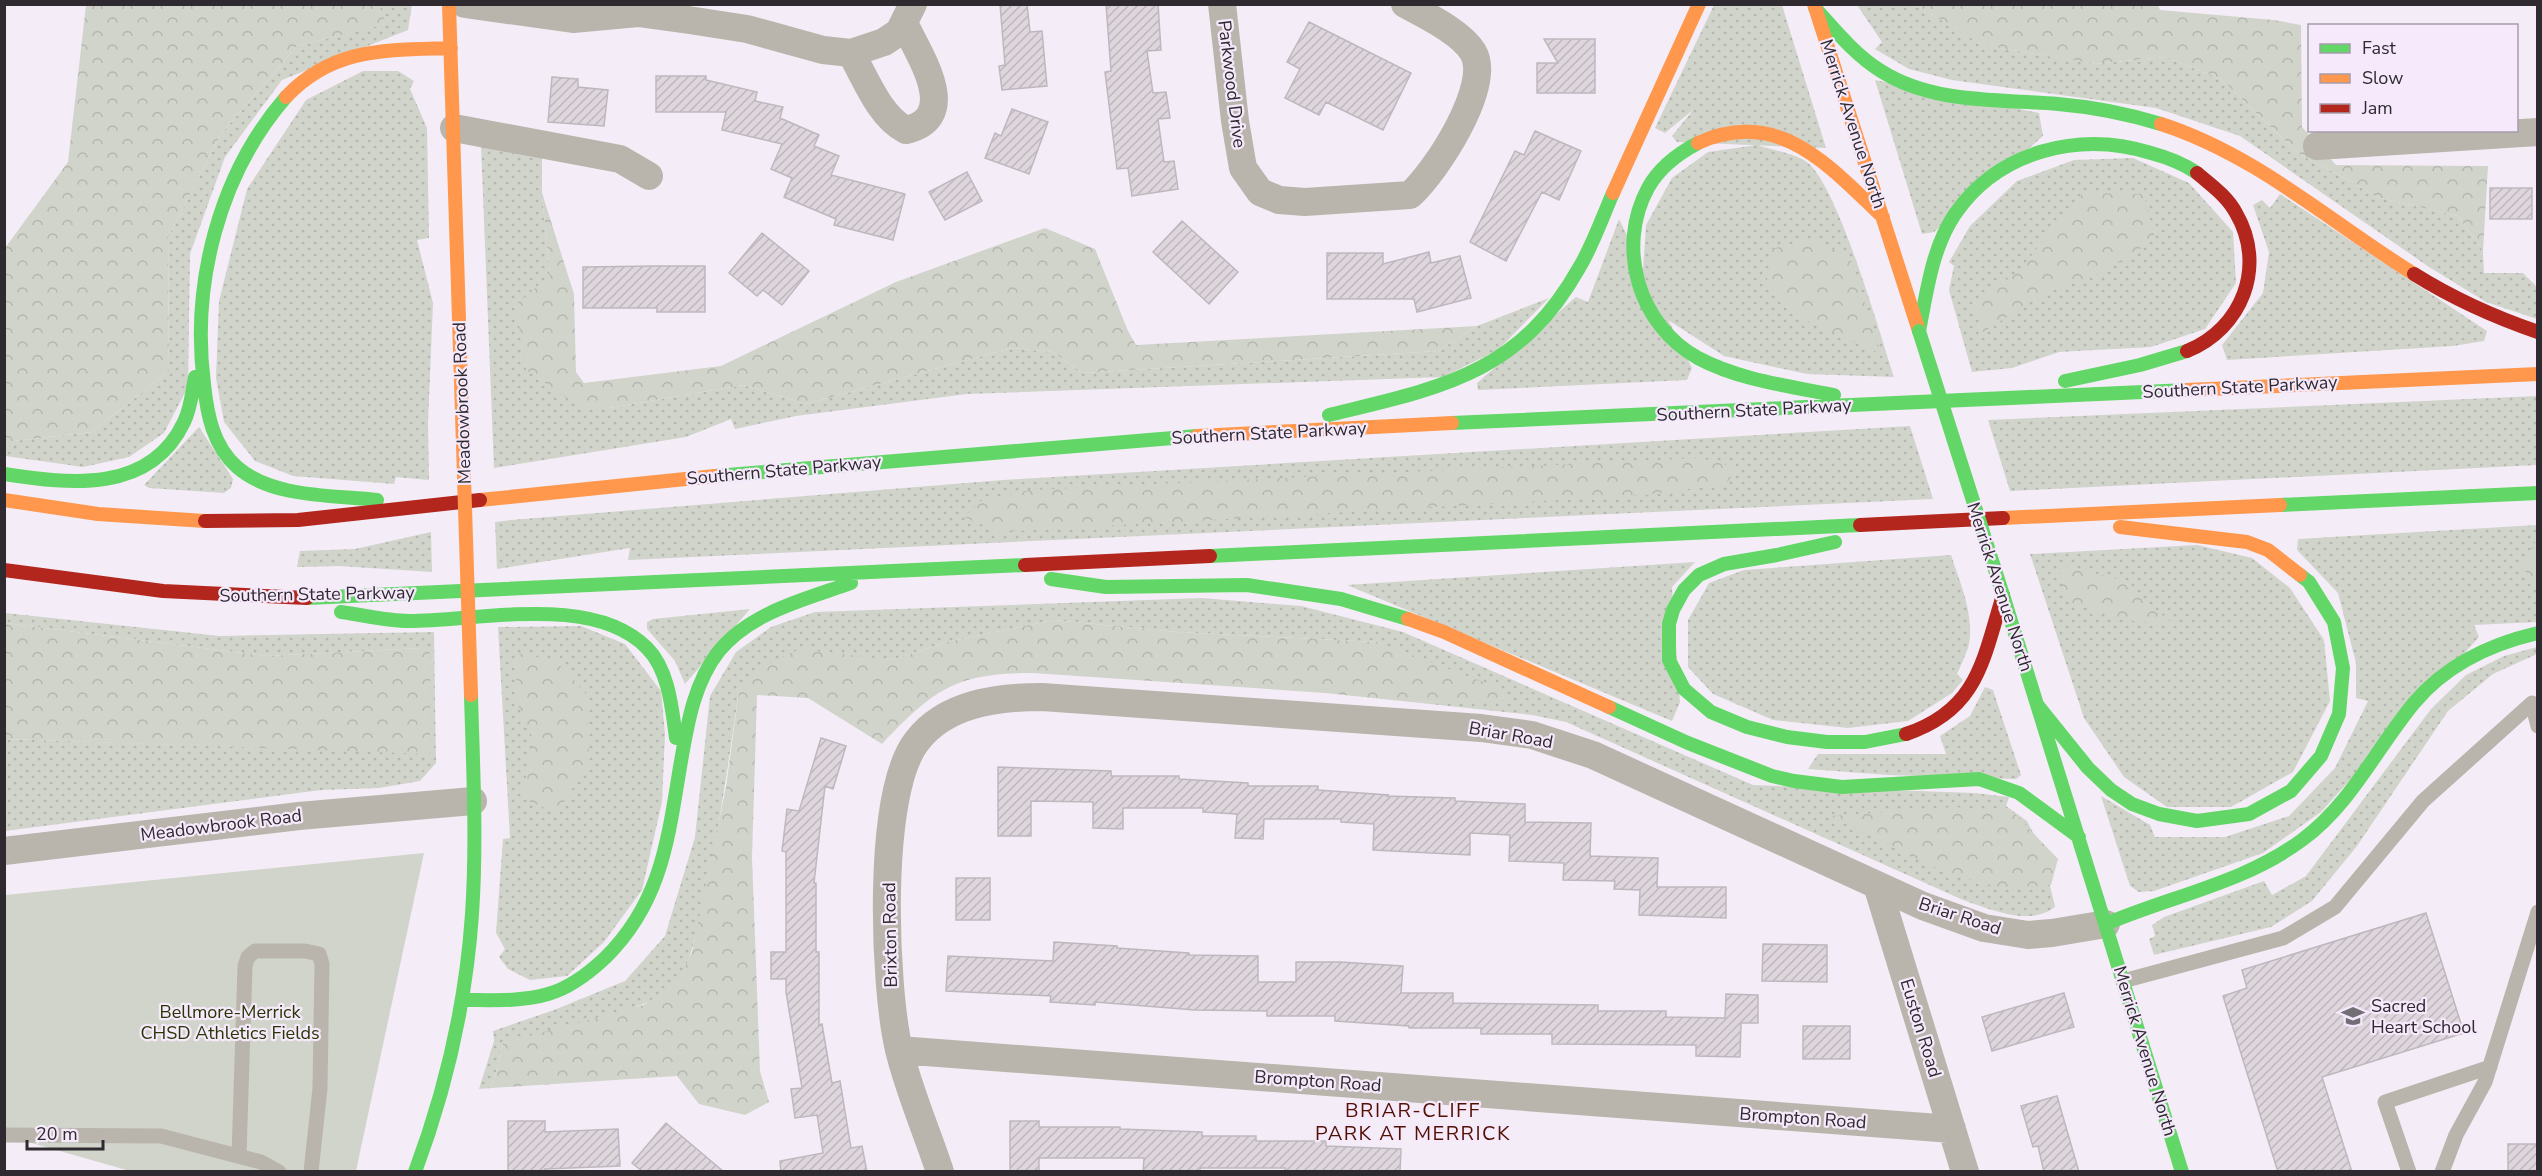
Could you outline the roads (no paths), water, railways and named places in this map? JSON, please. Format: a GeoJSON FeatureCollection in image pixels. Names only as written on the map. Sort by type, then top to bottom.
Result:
{"type":"FeatureCollection","features":[{"type":"Feature","properties":{"kind":"main road","name":"Meadowbrook Road"},"geometry":{"type":"LineString","coordinates":[[415,1172],[452,1052],[462,1000],[474,878],[471,695],[449,4]]}},
{"type":"Feature","properties":{"kind":"main road"},"geometry":{"type":"LineString","coordinates":[[1263,432],[1454,382],[1491,365],[1530,336],[1558,304],[1580,267],[1699,4]]}},
{"type":"Feature","properties":{"kind":"main road"},"geometry":{"type":"LineString","coordinates":[[1814,6],[1854,48],[1880,71],[1911,85],[1945,95],[2096,108],[2131,115],[2194,135],[2226,150],[2272,177],[2461,303],[2495,319],[2538,332]]}},
{"type":"Feature","properties":{"kind":"main road","name":"Merrick Avenue North"},"geometry":{"type":"LineString","coordinates":[[1814,6],[2003,594],[2182,1172]]}},
{"type":"Feature","properties":{"kind":"main road"},"geometry":{"type":"LineString","coordinates":[[427,506],[278,488],[250,477],[226,455],[211,428],[207,412],[200,349],[203,281],[216,222],[242,162],[259,133],[286,96],[312,74],[343,59],[361,54],[451,48]]}},
{"type":"Feature","properties":{"kind":"main road"},"geometry":{"type":"LineString","coordinates":[[1880,405],[1736,371],[1701,360],[1684,350],[1649,311],[1636,282],[1631,250],[1636,216],[1656,175],[1684,150],[1715,136],[1733,132],[1767,133],[1798,144],[1811,152],[1883,217]]}},
{"type":"Feature","properties":{"kind":"main road"},"geometry":{"type":"LineString","coordinates":[[1919,331],[1938,251],[1954,215],[1982,184],[2021,159],[2071,144],[2098,142],[2124,144],[2174,159],[2215,186],[2240,218],[2248,241],[2250,264],[2246,292],[2240,306],[2221,330],[2208,341],[2176,355],[1992,399]]}},
{"type":"Feature","properties":{"kind":"main road"},"geometry":{"type":"LineString","coordinates":[[4,474],[79,483],[117,477],[135,471],[150,462],[165,450],[183,422],[200,349]]}},
{"type":"Feature","properties":{"kind":"main road","name":"Southern State Parkway"},"geometry":{"type":"LineString","coordinates":[[4,500],[98,514],[200,521],[298,520],[844,464],[1131,440],[1263,432],[2538,374]]}},
{"type":"Feature","properties":{"kind":"main road","name":"Southern State Parkway"},"geometry":{"type":"LineString","coordinates":[[4,570],[142,590],[234,597],[322,598],[2538,492]]}},
{"type":"Feature","properties":{"kind":"main road"},"geometry":{"type":"LineString","coordinates":[[2035,516],[2178,535],[2226,538],[2265,549],[2295,568],[2328,610],[2339,640],[2343,675],[2343,693],[2336,727],[2320,759],[2308,775],[2280,800],[2246,816],[2209,821],[2172,818],[2124,800],[2090,768],[2038,706]]}},
{"type":"Feature","properties":{"kind":"main road"},"geometry":{"type":"LineString","coordinates":[[1929,522],[1769,557],[1735,561],[1706,570],[1697,576],[1676,603],[1668,627],[1670,662],[1683,686],[1692,698],[1716,715],[1768,734],[1835,742],[1894,738],[1912,733],[1940,719],[1965,696],[1980,664],[2003,594]]}},
{"type":"Feature","properties":{"kind":"main road"},"geometry":{"type":"LineString","coordinates":[[969,568],[1106,586],[1239,585],[1276,588],[1341,599],[1375,608],[1444,632],[1688,743],[1772,776],[1842,787],[1979,779],[2019,793],[2079,837]]}},
{"type":"Feature","properties":{"kind":"main road"},"geometry":{"type":"LineString","coordinates":[[462,1000],[515,999],[549,993],[581,978],[614,950],[639,920],[658,882],[668,843],[693,703],[707,669],[720,650],[736,634],[774,612],[881,572]]}},
{"type":"Feature","properties":{"kind":"main road"},"geometry":{"type":"LineString","coordinates":[[234,597],[408,621],[560,614],[603,620],[635,638],[655,657],[665,672],[675,704],[677,784]]}},
{"type":"Feature","properties":{"kind":"main road"},"geometry":{"type":"LineString","coordinates":[[2106,924],[2140,907],[2232,879],[2277,857],[2320,826],[2337,810],[2372,765],[2403,717],[2437,680],[2480,650],[2538,633]]}},
{"type":"Feature","properties":{"kind":"street"},"geometry":{"type":"LineString","coordinates":[[465,4],[573,19],[638,13],[747,29],[823,50],[851,53],[884,42],[899,32],[908,14]]}},
{"type":"Feature","properties":{"kind":"street","name":"Parkwood Drive"},"geometry":{"type":"LineString","coordinates":[[1222,4],[1235,121],[1243,168],[1260,192],[1280,200],[1305,202],[1410,195],[1421,185],[1447,147],[1473,96],[1478,74],[1474,52],[1448,28],[1405,4]]}},
{"type":"Feature","properties":{"kind":"street"},"geometry":{"type":"LineString","coordinates":[[851,53],[884,112],[895,124],[906,130],[925,123],[935,109],[934,96],[908,14]]}},
{"type":"Feature","properties":{"kind":"street"},"geometry":{"type":"LineString","coordinates":[[454,128],[620,159],[649,176]]}},
{"type":"Feature","properties":{"kind":"street"},"geometry":{"type":"LineString","coordinates":[[2317,146],[2538,132]]}},
{"type":"Feature","properties":{"kind":"street","name":"Briar Road"},"geometry":{"type":"LineString","coordinates":[[905,765],[916,741],[943,718],[985,701],[1008,697],[1042,697],[1507,730],[1543,738],[1593,754],[1923,906],[1984,928],[2028,935],[2106,924]]}},
{"type":"Feature","properties":{"kind":"street","name":"Brixton Road"},"geometry":{"type":"LineString","coordinates":[[905,765],[895,801],[888,847],[888,976],[899,1050],[940,1172]]}},
{"type":"Feature","properties":{"kind":"street","name":"Meadowbrook Road"},"geometry":{"type":"LineString","coordinates":[[4,851],[299,816],[473,801]]}},
{"type":"Feature","properties":{"kind":"street","name":"Euston Road"},"geometry":{"type":"LineString","coordinates":[[1877,885],[1965,1172]]}},
{"type":"Feature","properties":{"kind":"street","name":"Brompton Road"},"geometry":{"type":"LineString","coordinates":[[899,1050],[1952,1129]]}},
{"type":"Feature","properties":{"kind":"lane"},"geometry":{"type":"LineString","coordinates":[[2123,981],[2283,938],[2335,907],[2423,801],[2532,703],[2538,726]]}},
{"type":"Feature","properties":{"kind":"lane"},"geometry":{"type":"LineString","coordinates":[[2442,1172],[2456,1135],[2485,1082],[2538,912]]}},
{"type":"Feature","properties":{"kind":"lane"},"geometry":{"type":"LineString","coordinates":[[239,1156],[245,966],[248,957],[255,951],[305,951],[319,954],[322,964],[320,1088],[311,1172]]}},
{"type":"Feature","properties":{"kind":"lane"},"geometry":{"type":"LineString","coordinates":[[2409,1172],[2385,1102],[2490,1067]]}},
{"type":"Feature","properties":{"kind":"lane"},"geometry":{"type":"LineString","coordinates":[[4,1135],[162,1136],[261,1162],[279,1172]]}},
{"type":"Feature","properties":{"kind":"place","name":"Sacred Heart School"},"geometry":{"type":"Point","coordinates":[2353,1016]}},
{"type":"Feature","properties":{"kind":"district","name":"BRIAR-CLIFF PARK AT MERRICK"},"geometry":{"type":"Point","coordinates":[1413,1122]}},
{"type":"Feature","properties":{"kind":"park label","name":"Bellmore-Merrick CHSD Athletics Fields"},"geometry":{"type":"Point","coordinates":[230,1022]}}]}
